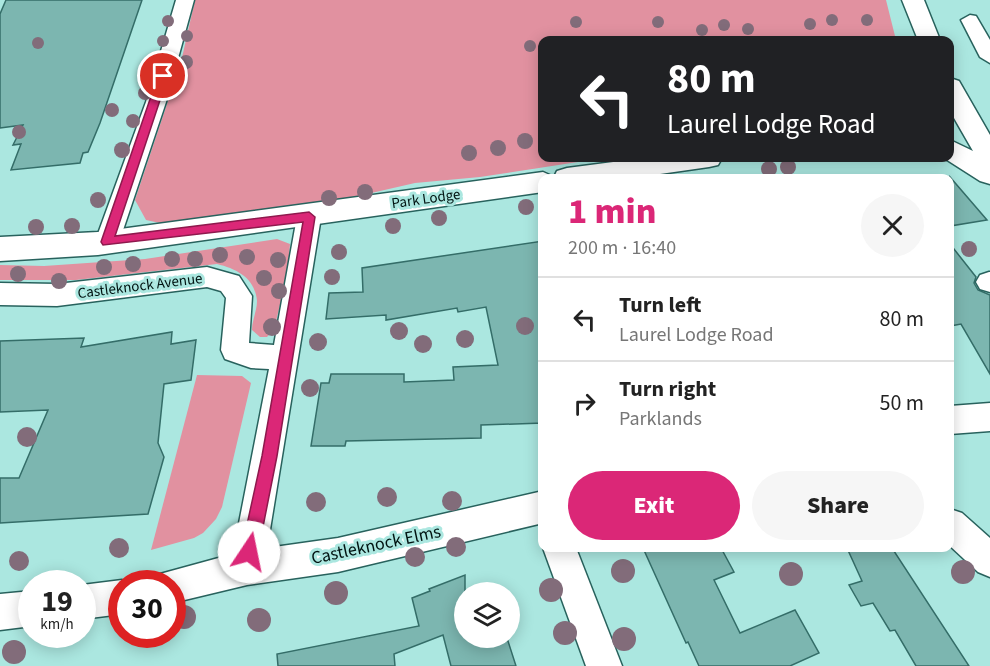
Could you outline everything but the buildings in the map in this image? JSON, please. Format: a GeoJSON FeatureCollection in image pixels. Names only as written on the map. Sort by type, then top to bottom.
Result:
{"type":"FeatureCollection","features":[{"type":"Feature","properties":{"kind":"street"},"geometry":{"type":"LineString","coordinates":[[107,242],[156,102],[185,0]]}},
{"type":"Feature","properties":{"kind":"street"},"geometry":{"type":"LineString","coordinates":[[913,0],[926,36]]}},
{"type":"Feature","properties":{"kind":"street"},"geometry":{"type":"LineString","coordinates":[[970,20],[990,57]]}},
{"type":"Feature","properties":{"kind":"street"},"geometry":{"type":"LineString","coordinates":[[954,94],[969,126],[990,155]]}},
{"type":"Feature","properties":{"kind":"street"},"geometry":{"type":"LineString","coordinates":[[954,152],[990,174]]}},
{"type":"Feature","properties":{"kind":"street"},"geometry":{"type":"LineString","coordinates":[[595,174],[681,162]]}},
{"type":"Feature","properties":{"kind":"street","name":"Park Lodge"},"geometry":{"type":"LineString","coordinates":[[0,249],[33,250],[107,242],[309,217],[538,183]]}},
{"type":"Feature","properties":{"kind":"street"},"geometry":{"type":"LineString","coordinates":[[247,568],[269,456],[309,217]]}},
{"type":"Feature","properties":{"kind":"street","name":"Castleknock Avenue"},"geometry":{"type":"LineString","coordinates":[[0,294],[57,296],[207,277],[230,283],[239,296],[235,350],[251,356],[285,358]]}},
{"type":"Feature","properties":{"kind":"street"},"geometry":{"type":"LineString","coordinates":[[954,420],[990,417]]}},
{"type":"Feature","properties":{"kind":"street","name":"Castleknock Elms"},"geometry":{"type":"LineString","coordinates":[[186,583],[247,568],[338,555],[538,508]]}},
{"type":"Feature","properties":{"kind":"street"},"geometry":{"type":"LineString","coordinates":[[954,528],[990,560]]}},
{"type":"Feature","properties":{"kind":"street"},"geometry":{"type":"LineString","coordinates":[[561,552],[604,666]]}},
{"type":"Feature","properties":{"kind":"street"},"geometry":{"type":"LineString","coordinates":[[0,612],[18,610]]}},
{"type":"Feature","properties":{"kind":"shaded area"},"geometry":{"type":"Polygon","coordinates":[[[195,0],[886,0],[895,36],[538,36],[538,162],[578,162],[480,177],[415,183],[319,205],[169,225],[146,220],[135,200],[181,62],[195,0]]]}},
{"type":"Feature","properties":{"kind":"shaded area"},"geometry":{"type":"Polygon","coordinates":[[[277,239],[290,244],[287,277],[274,329],[267,337],[260,337],[252,330],[257,301],[253,286],[238,272],[217,264],[76,280],[0,280],[0,265],[44,266],[145,259],[277,239]]]}},
{"type":"Feature","properties":{"kind":"shaded area"},"geometry":{"type":"Polygon","coordinates":[[[197,375],[242,376],[251,383],[222,507],[216,519],[203,533],[194,538],[151,550],[197,375]]]}},
{"type":"Feature","properties":{"kind":"route"},"geometry":{"type":"LineString","coordinates":[[163,76],[156,105],[107,242],[309,217],[269,456],[249,552]]}}]}
